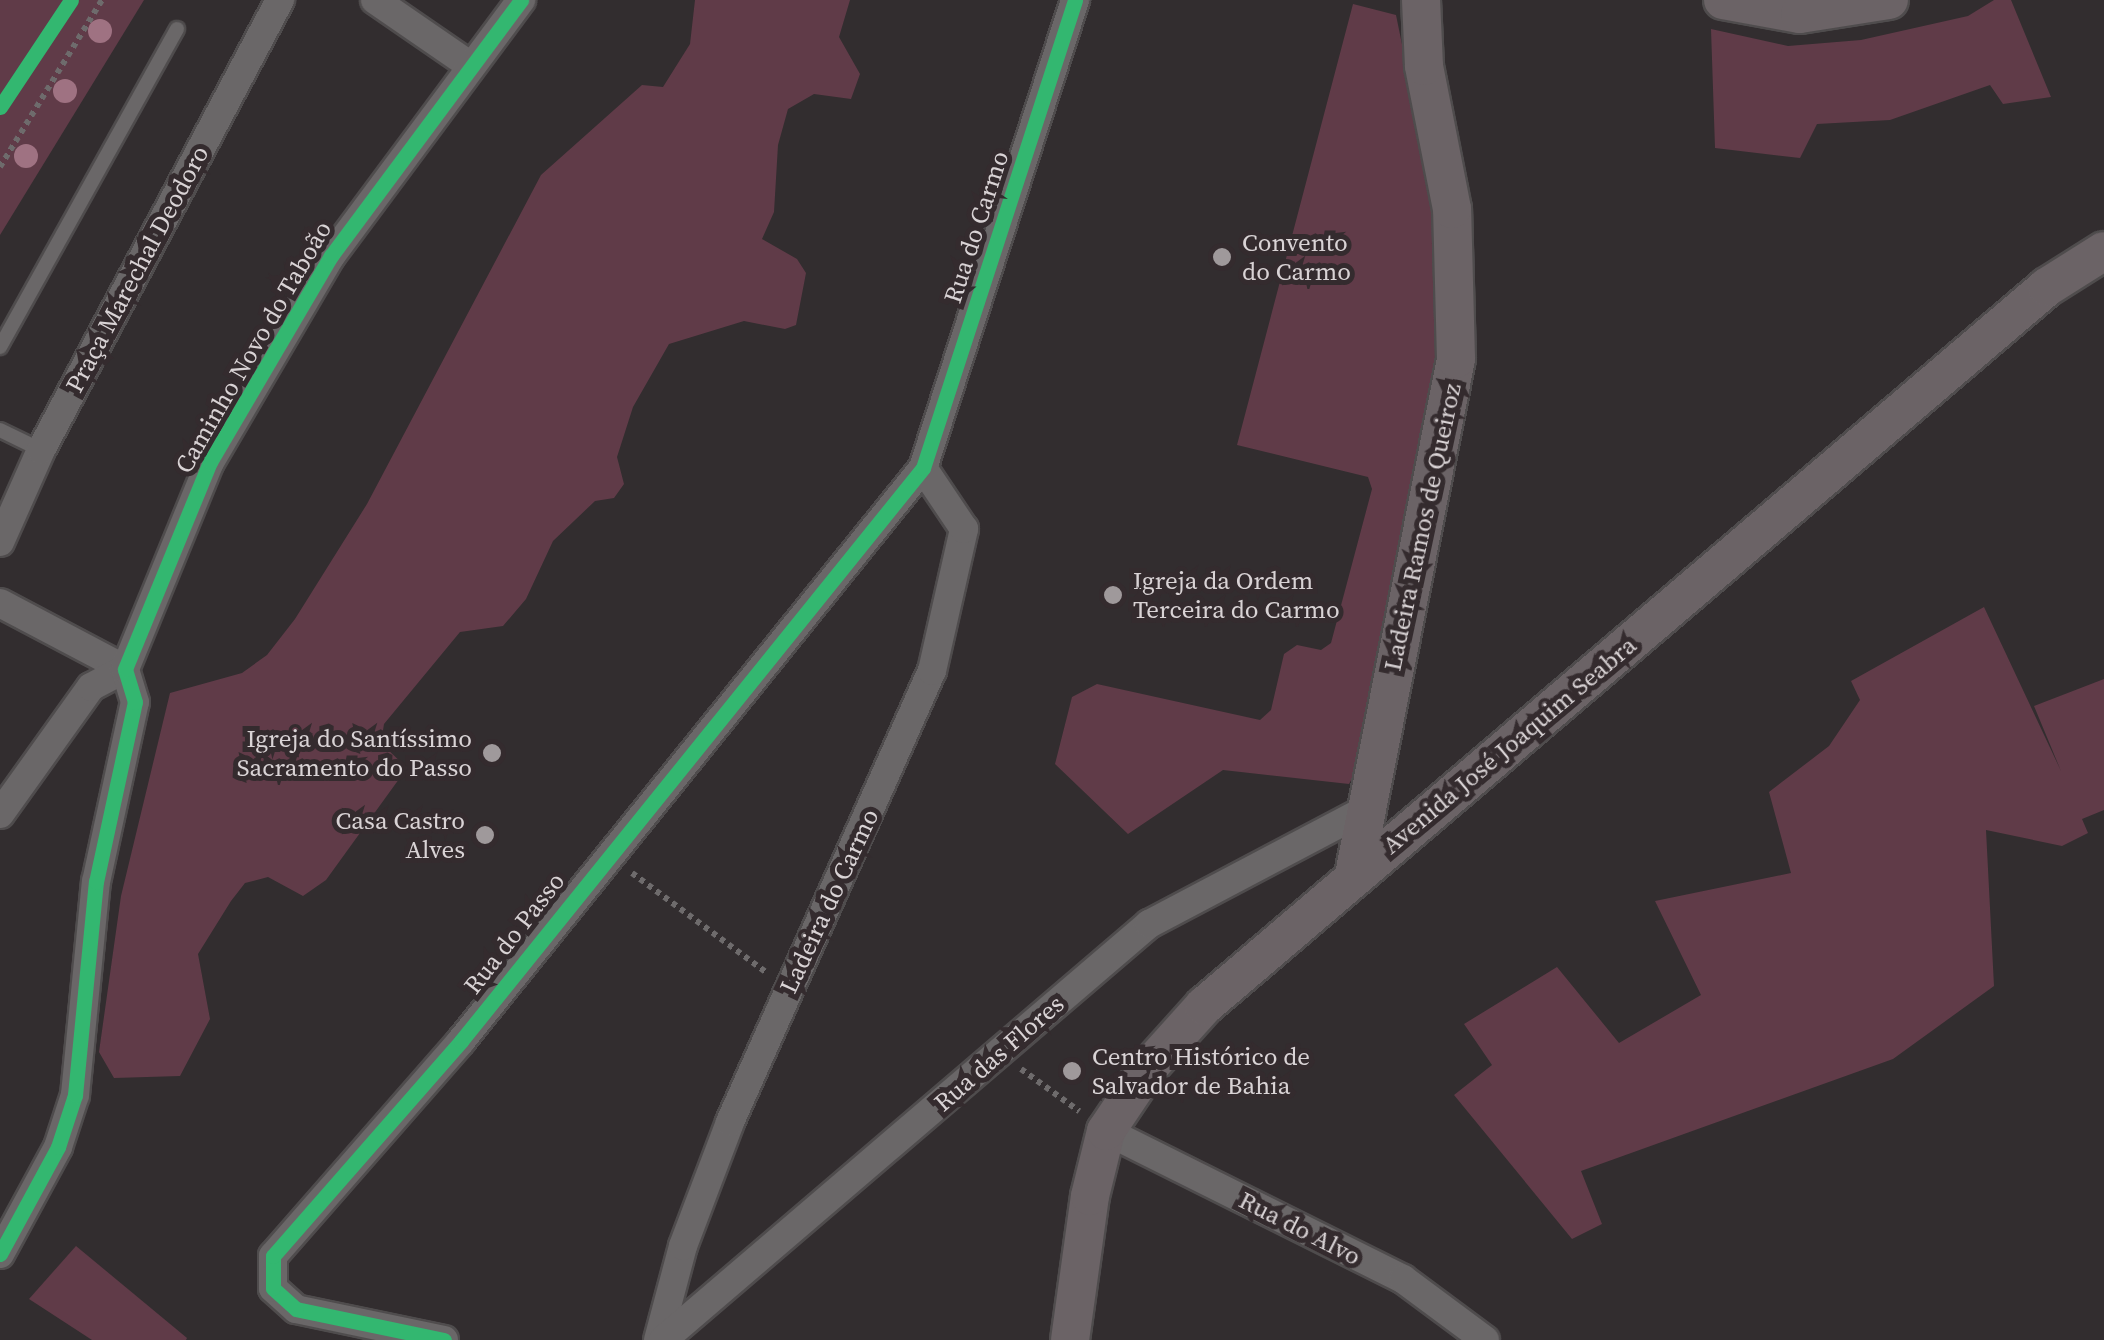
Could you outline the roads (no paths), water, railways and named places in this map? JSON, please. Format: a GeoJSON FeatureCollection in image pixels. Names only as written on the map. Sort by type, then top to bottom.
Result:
{"type":"FeatureCollection","features":[{"type":"Feature","properties":{"kind":"main road","name":"Ladeira Ramos de Queiroz"},"geometry":{"type":"LineString","coordinates":[[1354,875],[1456,358],[1454,227],[1424,66],[1421,0]]}},
{"type":"Feature","properties":{"kind":"main road"},"geometry":{"type":"LineString","coordinates":[[1723,0],[1800,14],[1889,0]]}},
{"type":"Feature","properties":{"kind":"main road","name":"Avenida José Joaquim Seabra"},"geometry":{"type":"LineString","coordinates":[[1070,1340],[1090,1196],[1106,1131],[1149,1067],[1204,1006],[2047,287],[2104,251]]}},
{"type":"Feature","properties":{"kind":"street","name":"Praça Marechal Deodoro"},"geometry":{"type":"LineString","coordinates":[[0,542],[41,450],[280,0]]}},
{"type":"Feature","properties":{"kind":"street"},"geometry":{"type":"LineString","coordinates":[[376,0],[468,64]]}},
{"type":"Feature","properties":{"kind":"street","name":"Caminho Novo do Taboão"},"geometry":{"type":"LineString","coordinates":[[125,669],[219,446],[316,279],[468,64],[522,0]]}},
{"type":"Feature","properties":{"kind":"street","name":"Rua do Carmo"},"geometry":{"type":"LineString","coordinates":[[923,468],[1076,0]]}},
{"type":"Feature","properties":{"kind":"street","name":"Rua do Passo"},"geometry":{"type":"LineString","coordinates":[[444,1340],[296,1309],[273,1288],[273,1256],[461,1041],[608,855],[693,759],[923,468]]}},
{"type":"Feature","properties":{"kind":"street","name":"Ladeira do Carmo"},"geometry":{"type":"LineString","coordinates":[[661,1340],[683,1246],[788,988],[898,756],[937,654],[964,529],[923,468]]}},
{"type":"Feature","properties":{"kind":"street"},"geometry":{"type":"LineString","coordinates":[[0,603],[125,669],[135,702],[96,882],[74,1096],[58,1146],[0,1254]]}},
{"type":"Feature","properties":{"kind":"street"},"geometry":{"type":"LineString","coordinates":[[0,814],[91,687],[125,669]]}},
{"type":"Feature","properties":{"kind":"street","name":"Rua das Flores"},"geometry":{"type":"LineString","coordinates":[[661,1340],[1149,924],[1366,810]]}},
{"type":"Feature","properties":{"kind":"street","name":"Rua do Alvo"},"geometry":{"type":"LineString","coordinates":[[1106,1131],[1403,1279],[1484,1340]]}},
{"type":"Feature","properties":{"kind":"lane"},"geometry":{"type":"LineString","coordinates":[[0,348],[177,29]]}},
{"type":"Feature","properties":{"kind":"lane"},"geometry":{"type":"LineString","coordinates":[[0,430],[41,450]]}},
{"type":"Feature","properties":{"kind":"place","name":"Convento do Carmo"},"geometry":{"type":"Point","coordinates":[1222,257]}},
{"type":"Feature","properties":{"kind":"place","name":"Igreja da Ordem Terceira do Carmo"},"geometry":{"type":"Point","coordinates":[1113,595]}},
{"type":"Feature","properties":{"kind":"place","name":"Igreja do Santíssimo Sacramento do Passo"},"geometry":{"type":"Point","coordinates":[492,753]}},
{"type":"Feature","properties":{"kind":"place","name":"Casa Castro Alves"},"geometry":{"type":"Point","coordinates":[485,835]}},
{"type":"Feature","properties":{"kind":"place","name":"Centro Histórico de Salvador de Bahia"},"geometry":{"type":"Point","coordinates":[1072,1071]}}]}
